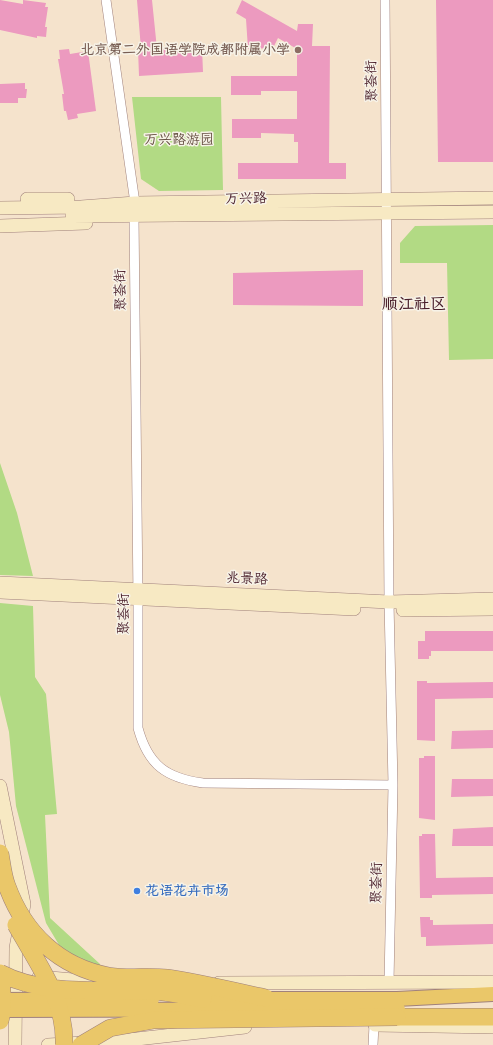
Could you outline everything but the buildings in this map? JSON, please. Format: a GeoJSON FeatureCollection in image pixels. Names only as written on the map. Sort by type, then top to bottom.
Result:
{"type":"FeatureCollection","features":[{"type":"Feature","properties":{"kind":"highway"},"geometry":{"type":"LineString","coordinates":[[0,853],[6,886],[29,929],[39,941],[76,966],[92,972],[110,976],[166,978],[266,998]]}},
{"type":"Feature","properties":{"kind":"highway"},"geometry":{"type":"LineString","coordinates":[[0,895],[55,993],[64,1023],[64,1045]]}},
{"type":"Feature","properties":{"kind":"highway"},"geometry":{"type":"LineString","coordinates":[[0,1021],[3,1010],[4,975],[12,980],[31,985],[93,990],[150,991],[203,999]]}},
{"type":"Feature","properties":{"kind":"highway"},"geometry":{"type":"LineString","coordinates":[[81,1045],[110,1028],[154,1020],[397,1008],[493,1017]]}},
{"type":"Feature","properties":{"kind":"highway"},"geometry":{"type":"LineString","coordinates":[[102,1045],[116,1034],[154,1020]]}},
{"type":"Feature","properties":{"kind":"main road"},"geometry":{"type":"LineString","coordinates":[[0,1000],[266,998],[397,1008],[493,994]]}},
{"type":"Feature","properties":{"kind":"main road"},"geometry":{"type":"LineString","coordinates":[[0,1010],[493,1009]]}},
{"type":"Feature","properties":{"kind":"street","name":"聚荟街"},"geometry":{"type":"LineString","coordinates":[[106,0],[134,210],[138,728],[142,743],[151,760],[167,773],[184,780],[203,783],[393,785]]}},
{"type":"Feature","properties":{"kind":"street","name":"聚荟街"},"geometry":{"type":"LineString","coordinates":[[385,0],[389,606],[393,785],[390,982]]}},
{"type":"Feature","properties":{"kind":"street"},"geometry":{"type":"LineString","coordinates":[[0,199],[49,198],[134,210]]}},
{"type":"Feature","properties":{"kind":"street"},"geometry":{"type":"LineString","coordinates":[[0,208],[81,207],[134,210],[387,199],[493,198]]}},
{"type":"Feature","properties":{"kind":"street"},"geometry":{"type":"LineString","coordinates":[[0,226],[79,224],[134,210]]}},
{"type":"Feature","properties":{"kind":"street","name":"万兴路"},"geometry":{"type":"LineString","coordinates":[[0,216],[134,210],[387,214],[493,212]]}},
{"type":"Feature","properties":{"kind":"street","name":"兆景路"},"geometry":{"type":"LineString","coordinates":[[0,583],[138,594],[389,606],[493,609]]}},
{"type":"Feature","properties":{"kind":"street","name":"兆景路"},"geometry":{"type":"LineString","coordinates":[[0,592],[138,594]]}},
{"type":"Feature","properties":{"kind":"street","name":"兆景路"},"geometry":{"type":"LineString","coordinates":[[389,606],[493,599]]}},
{"type":"Feature","properties":{"kind":"street"},"geometry":{"type":"LineString","coordinates":[[0,786],[24,904],[43,937],[66,964],[83,976],[105,983]]}},
{"type":"Feature","properties":{"kind":"street"},"geometry":{"type":"LineString","coordinates":[[15,1045],[4,975],[16,948],[24,904]]}},
{"type":"Feature","properties":{"kind":"street"},"geometry":{"type":"LineString","coordinates":[[4,975],[105,983],[493,982]]}},
{"type":"Feature","properties":{"kind":"street"},"geometry":{"type":"LineString","coordinates":[[373,1045],[374,1025]]}},
{"type":"Feature","properties":{"kind":"street"},"geometry":{"type":"LineString","coordinates":[[48,1045],[119,1041],[234,1027],[374,1025],[493,1027]]}},
{"type":"Feature","properties":{"kind":"green space","name":"万兴路游园"},"geometry":{"type":"Polygon","coordinates":[[[132,97],[221,97],[223,190],[159,191],[141,179],[132,97]]]}},
{"type":"Feature","properties":{"kind":"green space"},"geometry":{"type":"Polygon","coordinates":[[[493,225],[493,359],[449,360],[447,263],[400,263],[400,243],[415,226],[493,225]]]}},
{"type":"Feature","properties":{"kind":"green space"},"geometry":{"type":"Polygon","coordinates":[[[0,463],[17,513],[33,576],[0,575],[0,463]]]}},
{"type":"Feature","properties":{"kind":"green space"},"geometry":{"type":"Polygon","coordinates":[[[0,603],[33,606],[35,677],[46,694],[57,814],[45,815],[50,918],[100,964],[101,977],[62,950],[46,923],[16,806],[9,732],[0,695],[0,603]]]}},
{"type":"Feature","properties":{"kind":"place","name":"北京第二外国语学院成都附属小学"},"geometry":{"type":"Point","coordinates":[298,50]}},
{"type":"Feature","properties":{"kind":"place","name":"花语花卉市场"},"geometry":{"type":"Point","coordinates":[137,891]}},
{"type":"Feature","properties":{"kind":"district","name":"顺江社区"},"geometry":{"type":"Point","coordinates":[414,305]}}]}
